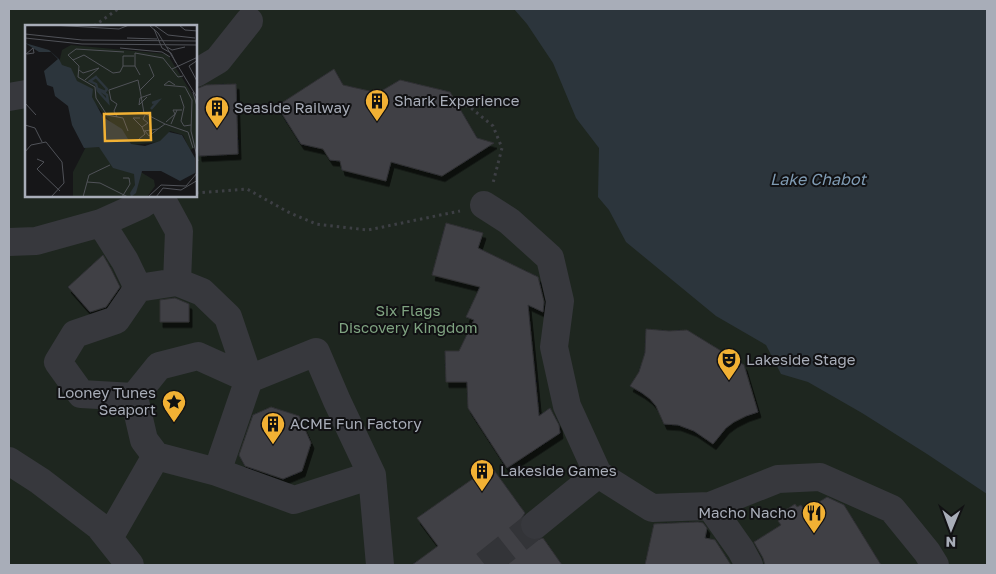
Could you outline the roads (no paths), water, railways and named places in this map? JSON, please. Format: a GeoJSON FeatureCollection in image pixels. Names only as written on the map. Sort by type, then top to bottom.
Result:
{"type":"FeatureCollection","features":[{"type":"Feature","properties":{"kind":"street"},"geometry":{"type":"LineString","coordinates":[[198,72],[218,60],[249,21]]}},
{"type":"Feature","properties":{"kind":"street"},"geometry":{"type":"LineString","coordinates":[[9,97],[25,94]]}},
{"type":"Feature","properties":{"kind":"street"},"geometry":{"type":"LineString","coordinates":[[9,242],[36,241],[101,223],[146,199],[179,231],[177,282]]}},
{"type":"Feature","properties":{"kind":"street"},"geometry":{"type":"LineString","coordinates":[[484,205],[508,221],[550,258],[560,300],[554,347],[567,406],[598,474],[652,508],[710,506],[778,479],[820,477],[892,509],[927,552],[935,565]]}},
{"type":"Feature","properties":{"kind":"street"},"geometry":{"type":"LineString","coordinates":[[101,223],[125,261],[138,288]]}},
{"type":"Feature","properties":{"kind":"street"},"geometry":{"type":"LineString","coordinates":[[134,397],[81,394],[58,362],[75,334],[116,320],[138,288],[177,282],[202,292],[228,317],[249,379],[217,472]]}},
{"type":"Feature","properties":{"kind":"street"},"geometry":{"type":"LineString","coordinates":[[134,397],[159,366],[198,356],[249,379],[316,352],[372,475],[380,565]]}},
{"type":"Feature","properties":{"kind":"street"},"geometry":{"type":"LineString","coordinates":[[134,397],[144,440],[156,456],[217,472],[294,500],[372,475]]}},
{"type":"Feature","properties":{"kind":"street"},"geometry":{"type":"LineString","coordinates":[[109,538],[156,456]]}},
{"type":"Feature","properties":{"kind":"street"},"geometry":{"type":"LineString","coordinates":[[9,461],[40,480],[98,526],[130,565]]}},
{"type":"Feature","properties":{"kind":"street"},"geometry":{"type":"LineString","coordinates":[[535,525],[598,474]]}},
{"type":"Feature","properties":{"kind":"street"},"geometry":{"type":"LineString","coordinates":[[710,506],[741,550],[749,565]]}},
{"type":"Feature","properties":{"kind":"water","name":"Lake Chabot"},"geometry":{"type":"Polygon","coordinates":[[[514,9],[987,9],[987,494],[862,413],[808,382],[781,374],[766,345],[716,316],[626,242],[609,210],[598,197],[599,148],[576,118],[553,63],[527,24],[514,9]]]}},
{"type":"Feature","properties":{"kind":"tunnel"},"geometry":{"type":"LineString","coordinates":[[485,565],[535,525]]}},
{"type":"Feature","properties":{"kind":"place","name":"Shark Experience"},"geometry":{"type":"Point","coordinates":[377,122]}},
{"type":"Feature","properties":{"kind":"place","name":"Seaside Railway"},"geometry":{"type":"Point","coordinates":[217,129]}},
{"type":"Feature","properties":{"kind":"place","name":"Lakeside Stage"},"geometry":{"type":"Point","coordinates":[729,381]}},
{"type":"Feature","properties":{"kind":"place","name":"Looney Tunes Seaport"},"geometry":{"type":"Point","coordinates":[174,423]}},
{"type":"Feature","properties":{"kind":"place","name":"ACME Fun Factory"},"geometry":{"type":"Point","coordinates":[273,445]}},
{"type":"Feature","properties":{"kind":"place","name":"Lakeside Games"},"geometry":{"type":"Point","coordinates":[482,492]}},
{"type":"Feature","properties":{"kind":"place","name":"Macho Nacho"},"geometry":{"type":"Point","coordinates":[814,534]}},
{"type":"Feature","properties":{"kind":"park label","name":"Six Flags Discovery Kingdom"},"geometry":{"type":"Point","coordinates":[408,320]}}]}
